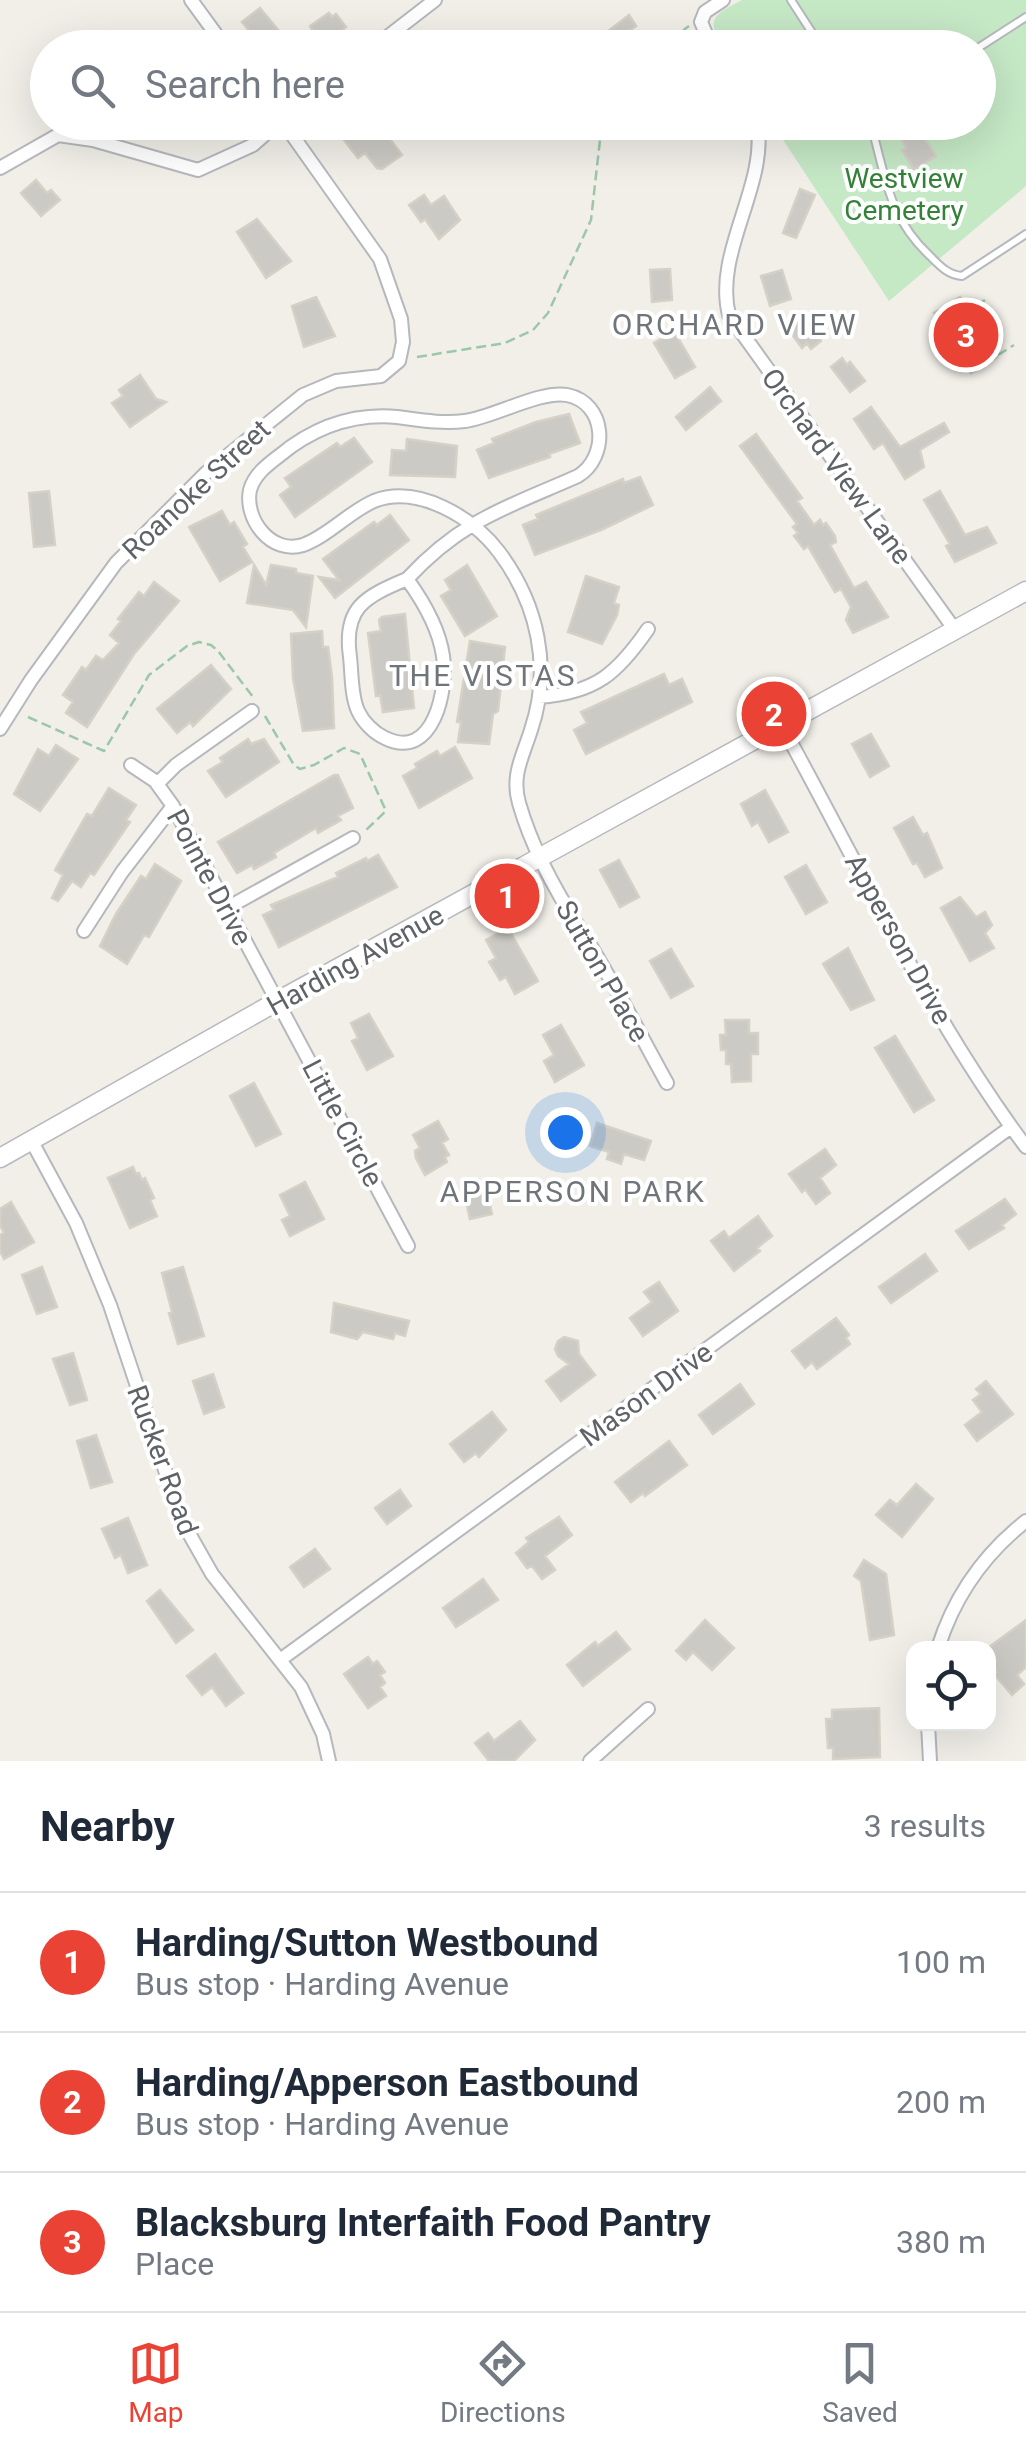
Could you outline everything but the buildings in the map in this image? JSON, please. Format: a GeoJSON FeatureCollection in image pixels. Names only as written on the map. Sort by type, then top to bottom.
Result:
{"type":"FeatureCollection","features":[{"type":"Feature","properties":{"kind":"main road","name":"Harding Avenue"},"geometry":{"type":"LineString","coordinates":[[0,1158],[276,1002],[1026,591]]}},
{"type":"Feature","properties":{"kind":"street"},"geometry":{"type":"LineString","coordinates":[[191,0],[213,30]]}},
{"type":"Feature","properties":{"kind":"street"},"geometry":{"type":"LineString","coordinates":[[396,30],[435,0]]}},
{"type":"Feature","properties":{"kind":"street"},"geometry":{"type":"LineString","coordinates":[[702,30],[702,17],[708,8],[724,0]]}},
{"type":"Feature","properties":{"kind":"street"},"geometry":{"type":"LineString","coordinates":[[0,168],[49,140]]}},
{"type":"Feature","properties":{"kind":"street"},"geometry":{"type":"LineString","coordinates":[[93,140],[198,170],[242,151],[257,140]]}},
{"type":"Feature","properties":{"kind":"street"},"geometry":{"type":"LineString","coordinates":[[294,140],[380,259],[400,319],[404,342],[400,358]]}},
{"type":"Feature","properties":{"kind":"street","name":"Orchard View Lane"},"geometry":{"type":"LineString","coordinates":[[758,140],[758,154],[726,284],[729,314],[956,630]]}},
{"type":"Feature","properties":{"kind":"street","name":"Roanoke Street"},"geometry":{"type":"LineString","coordinates":[[2,720],[116,563],[206,473],[303,395],[336,382],[381,376],[396,367],[400,358]]}},
{"type":"Feature","properties":{"kind":"street"},"geometry":{"type":"LineString","coordinates":[[406,579],[436,630],[444,686],[428,730],[414,740],[400,742],[380,735],[358,711],[347,636],[355,612],[380,592],[406,579],[471,523],[578,476],[591,466],[601,440],[598,424],[587,406],[575,398],[553,394],[466,420],[428,422],[386,417],[333,422],[280,454],[258,474],[250,491],[250,506],[258,527],[272,541],[290,546],[306,544],[371,503],[393,497],[436,505],[471,523]]}},
{"type":"Feature","properties":{"kind":"street","name":"Sutton Place"},"geometry":{"type":"LineString","coordinates":[[471,523],[514,572],[532,610],[540,650],[539,698],[518,766],[516,790],[540,859],[667,1083]]}},
{"type":"Feature","properties":{"kind":"street"},"geometry":{"type":"LineString","coordinates":[[539,698],[568,695],[604,679],[631,654],[648,629]]}},
{"type":"Feature","properties":{"kind":"street"},"geometry":{"type":"LineString","coordinates":[[157,784],[176,765],[252,710]]}},
{"type":"Feature","properties":{"kind":"street","name":"Apperson Drive"},"geometry":{"type":"LineString","coordinates":[[782,726],[928,995],[1026,1147]]}},
{"type":"Feature","properties":{"kind":"street","name":"Pointe Drive"},"geometry":{"type":"LineString","coordinates":[[131,764],[157,784],[173,806],[276,1002]]}},
{"type":"Feature","properties":{"kind":"street"},"geometry":{"type":"LineString","coordinates":[[84,932],[122,872],[173,806]]}},
{"type":"Feature","properties":{"kind":"street"},"geometry":{"type":"LineString","coordinates":[[226,908],[353,838]]}},
{"type":"Feature","properties":{"kind":"street","name":"Little Circle"},"geometry":{"type":"LineString","coordinates":[[276,1002],[408,1246]]}},
{"type":"Feature","properties":{"kind":"street","name":"Mason Drive"},"geometry":{"type":"LineString","coordinates":[[280,1660],[1011,1127]]}},
{"type":"Feature","properties":{"kind":"street","name":"Rucker Road"},"geometry":{"type":"LineString","coordinates":[[31,1140],[68,1206],[110,1305],[182,1521],[220,1586],[280,1660],[312,1708],[329,1761]]}},
{"type":"Feature","properties":{"kind":"street"},"geometry":{"type":"LineString","coordinates":[[941,1641],[949,1619],[987,1556],[1026,1521]]}},
{"type":"Feature","properties":{"kind":"street"},"geometry":{"type":"LineString","coordinates":[[590,1761],[648,1709]]}},
{"type":"Feature","properties":{"kind":"street"},"geometry":{"type":"LineString","coordinates":[[928,1731],[930,1761]]}},
{"type":"Feature","properties":{"kind":"lane"},"geometry":{"type":"LineString","coordinates":[[791,0],[810,30]]}},
{"type":"Feature","properties":{"kind":"lane"},"geometry":{"type":"LineString","coordinates":[[996,37],[1026,18]]}},
{"type":"Feature","properties":{"kind":"lane"},"geometry":{"type":"LineString","coordinates":[[874,140],[886,188],[899,220],[949,274],[962,276],[1026,234]]}},
{"type":"Feature","properties":{"kind":"path"},"geometry":{"type":"LineString","coordinates":[[684,30],[702,17]]}},
{"type":"Feature","properties":{"kind":"path"},"geometry":{"type":"LineString","coordinates":[[400,358],[451,354],[505,343],[533,330],[548,313],[591,220],[600,140]]}},
{"type":"Feature","properties":{"kind":"path"},"geometry":{"type":"LineString","coordinates":[[968,310],[985,300]]}},
{"type":"Feature","properties":{"kind":"path"},"geometry":{"type":"LineString","coordinates":[[998,355],[1014,345]]}},
{"type":"Feature","properties":{"kind":"green space","name":"Westview Cemetery"},"geometry":{"type":"Polygon","coordinates":[[[742,0],[1026,0],[1026,186],[889,301],[783,140],[996,140],[996,30],[714,30],[716,18],[742,0]]]}},
{"type":"Feature","properties":{"kind":"place","name":"Blacksburg Interfaith Food Pantry"},"geometry":{"type":"Point","coordinates":[966,335]}},
{"type":"Feature","properties":{"kind":"place","name":"Harding/Apperson Eastbound"},"geometry":{"type":"Point","coordinates":[774,714]}},
{"type":"Feature","properties":{"kind":"place","name":"Harding/Sutton Westbound"},"geometry":{"type":"Point","coordinates":[507,896]}},
{"type":"Feature","properties":{"kind":"district","name":"ORCHARD VIEW"},"geometry":{"type":"Point","coordinates":[735,325]}},
{"type":"Feature","properties":{"kind":"district","name":"THE VISTAS"},"geometry":{"type":"Point","coordinates":[483,676]}},
{"type":"Feature","properties":{"kind":"district","name":"APPERSON PARK"},"geometry":{"type":"Point","coordinates":[573,1192]}}]}
